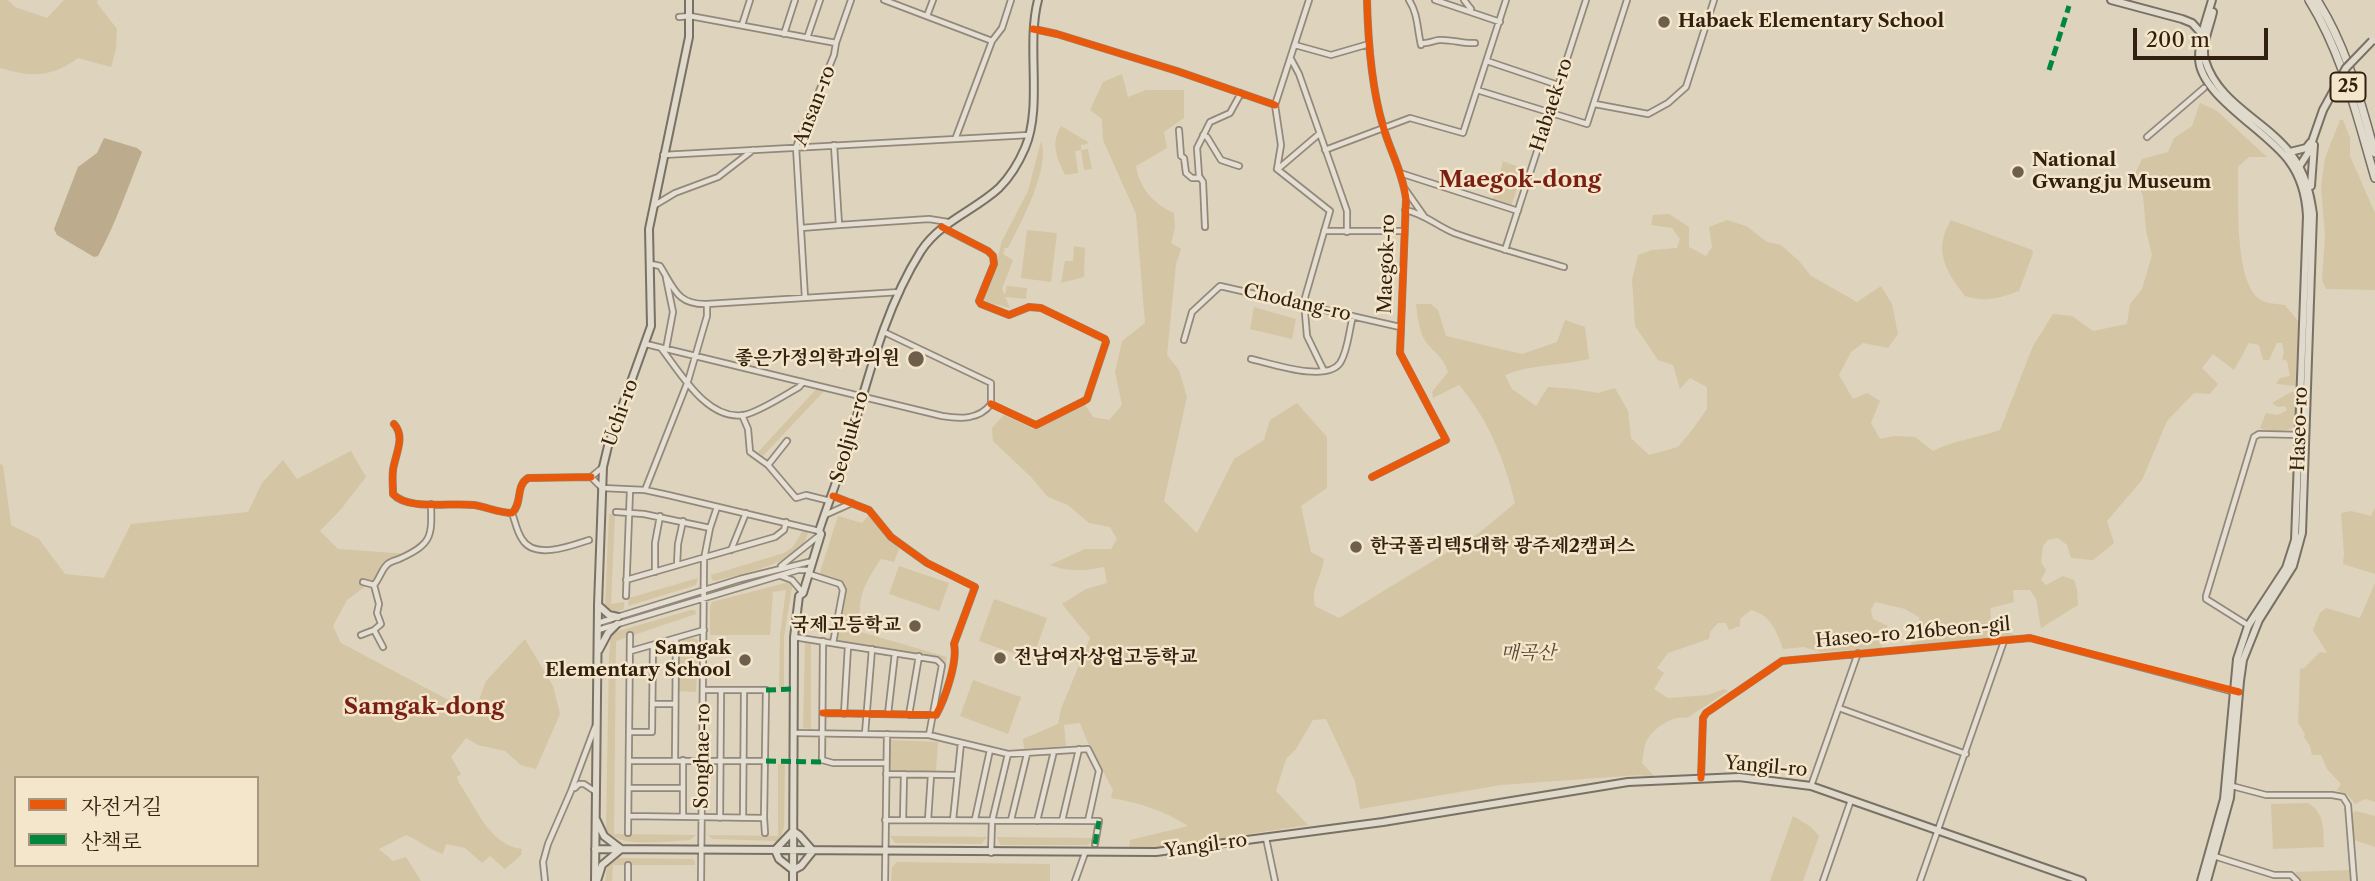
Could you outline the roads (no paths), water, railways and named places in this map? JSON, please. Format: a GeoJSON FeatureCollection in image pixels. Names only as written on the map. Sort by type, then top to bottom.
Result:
{"type":"FeatureCollection","features":[{"type":"Feature","properties":{"kind":"highway"},"geometry":{"type":"LineString","coordinates":[[2303,0],[2327,33]]}},
{"type":"Feature","properties":{"kind":"highway","name":"25"},"geometry":{"type":"LineString","coordinates":[[2309,0],[2336,52],[2355,105],[2375,178]]}},
{"type":"Feature","properties":{"kind":"highway","name":"25"},"geometry":{"type":"LineString","coordinates":[[2317,0],[2346,55],[2375,153]]}},
{"type":"Feature","properties":{"kind":"main road","name":"Uchi-ro"},"geometry":{"type":"LineString","coordinates":[[596,881],[598,605],[603,467],[610,439],[646,344],[652,318],[649,229],[689,37],[689,0]]}},
{"type":"Feature","properties":{"kind":"main road","name":"Seoljuk-ro"},"geometry":{"type":"LineString","coordinates":[[793,881],[793,637],[799,596],[803,593],[824,515],[832,499],[862,396],[901,292],[923,249],[945,225],[992,194],[1005,181],[1016,166],[1029,135],[1033,29],[1038,0]]}},
{"type":"Feature","properties":{"kind":"main road"},"geometry":{"type":"LineString","coordinates":[[2111,0],[2182,19],[2192,23],[2205,36]]}},
{"type":"Feature","properties":{"kind":"main road","name":"Haseo-ro"},"geometry":{"type":"LineString","coordinates":[[2201,881],[2224,799],[2236,692],[2252,627],[2293,566],[2302,533],[2307,216],[2297,169],[2218,95],[2207,80],[2199,60],[2214,0]]}},
{"type":"Feature","properties":{"kind":"main road","name":"Haseo-ro"},"geometry":{"type":"LineString","coordinates":[[2205,36],[2205,59],[2221,91],[2290,152],[2310,194],[2313,214],[2303,435]]}},
{"type":"Feature","properties":{"kind":"main road"},"geometry":{"type":"LineString","coordinates":[[2297,169],[2306,159],[2323,110],[2346,68],[2373,40]]}},
{"type":"Feature","properties":{"kind":"main road"},"geometry":{"type":"LineString","coordinates":[[2290,152],[2306,148],[2315,136]]}},
{"type":"Feature","properties":{"kind":"main road"},"geometry":{"type":"LineString","coordinates":[[2310,194],[2315,136]]}},
{"type":"Feature","properties":{"kind":"main road"},"geometry":{"type":"LineString","coordinates":[[598,605],[618,621],[603,639],[598,652]]}},
{"type":"Feature","properties":{"kind":"main road","name":"Haseo-ro"},"geometry":{"type":"LineString","coordinates":[[2207,881],[2232,786],[2236,692]]}},
{"type":"Feature","properties":{"kind":"main road","name":"Yangil-ro"},"geometry":{"type":"LineString","coordinates":[[595,849],[1156,852],[1382,822],[1628,782],[1751,778],[1811,786],[2082,881]]}},
{"type":"Feature","properties":{"kind":"main road"},"geometry":{"type":"LineString","coordinates":[[595,818],[604,836],[621,849],[602,865],[596,881]]}},
{"type":"Feature","properties":{"kind":"main road"},"geometry":{"type":"LineString","coordinates":[[793,831],[813,851],[801,866],[793,870],[779,859],[775,850],[793,831]]}},
{"type":"Feature","properties":{"kind":"street"},"geometry":{"type":"LineString","coordinates":[[742,25],[750,0]]}},
{"type":"Feature","properties":{"kind":"street"},"geometry":{"type":"LineString","coordinates":[[784,34],[795,0]]}},
{"type":"Feature","properties":{"kind":"street"},"geometry":{"type":"LineString","coordinates":[[807,38],[820,0]]}},
{"type":"Feature","properties":{"kind":"street","name":"Ansan-ro"},"geometry":{"type":"LineString","coordinates":[[805,298],[796,147],[827,74],[851,0]]}},
{"type":"Feature","properties":{"kind":"street"},"geometry":{"type":"LineString","coordinates":[[884,0],[992,41]]}},
{"type":"Feature","properties":{"kind":"street"},"geometry":{"type":"LineString","coordinates":[[927,16],[933,0]]}},
{"type":"Feature","properties":{"kind":"street"},"geometry":{"type":"LineString","coordinates":[[956,138],[992,41],[1002,28],[1011,0]]}},
{"type":"Feature","properties":{"kind":"street"},"geometry":{"type":"LineString","coordinates":[[1277,169],[1281,145],[1275,105],[1310,0]]}},
{"type":"Feature","properties":{"kind":"street","name":"Maegok-ro"},"geometry":{"type":"LineString","coordinates":[[1367,0],[1376,101],[1383,128],[1405,188],[1424,217]]}},
{"type":"Feature","properties":{"kind":"street"},"geometry":{"type":"LineString","coordinates":[[1409,0],[1417,12],[1421,45],[1438,40],[1475,43]]}},
{"type":"Feature","properties":{"kind":"street"},"geometry":{"type":"LineString","coordinates":[[1435,0],[1500,22]]}},
{"type":"Feature","properties":{"kind":"street"},"geometry":{"type":"LineString","coordinates":[[1464,0],[1471,9]]}},
{"type":"Feature","properties":{"kind":"street"},"geometry":{"type":"LineString","coordinates":[[1325,150],[1410,118],[1463,133],[1506,0]]}},
{"type":"Feature","properties":{"kind":"street","name":"Habaek-ro"},"geometry":{"type":"LineString","coordinates":[[1505,250],[1586,0]]}},
{"type":"Feature","properties":{"kind":"street"},"geometry":{"type":"LineString","coordinates":[[1477,90],[1587,124],[1628,0]]}},
{"type":"Feature","properties":{"kind":"street"},"geometry":{"type":"LineString","coordinates":[[1595,104],[1648,114],[1668,103],[1686,87],[1714,0]]}},
{"type":"Feature","properties":{"kind":"street"},"geometry":{"type":"LineString","coordinates":[[679,17],[690,16],[836,43]]}},
{"type":"Feature","properties":{"kind":"street"},"geometry":{"type":"LineString","coordinates":[[1033,29],[1057,34],[1275,105]]}},
{"type":"Feature","properties":{"kind":"street"},"geometry":{"type":"LineString","coordinates":[[1295,45],[1331,55],[1369,44]]}},
{"type":"Feature","properties":{"kind":"street"},"geometry":{"type":"LineString","coordinates":[[1291,59],[1299,74],[1347,211],[1347,232]]}},
{"type":"Feature","properties":{"kind":"street"},"geometry":{"type":"LineString","coordinates":[[1487,61],[1558,85]]}},
{"type":"Feature","properties":{"kind":"street"},"geometry":{"type":"LineString","coordinates":[[2147,137],[2204,88]]}},
{"type":"Feature","properties":{"kind":"street"},"geometry":{"type":"LineString","coordinates":[[1205,227],[1203,182],[1199,178],[1197,148],[1210,122],[1230,113],[1241,93]]}},
{"type":"Feature","properties":{"kind":"street"},"geometry":{"type":"LineString","coordinates":[[1179,130],[1181,156],[1184,158],[1186,173],[1192,178],[1199,178]]}},
{"type":"Feature","properties":{"kind":"street"},"geometry":{"type":"LineString","coordinates":[[1277,169],[1319,133]]}},
{"type":"Feature","properties":{"kind":"street"},"geometry":{"type":"LineString","coordinates":[[663,155],[1029,135]]}},
{"type":"Feature","properties":{"kind":"street"},"geometry":{"type":"LineString","coordinates":[[1203,135],[1221,160],[1239,166]]}},
{"type":"Feature","properties":{"kind":"street"},"geometry":{"type":"LineString","coordinates":[[834,145],[839,225]]}},
{"type":"Feature","properties":{"kind":"street"},"geometry":{"type":"LineString","coordinates":[[653,206],[675,193],[718,177],[754,149]]}},
{"type":"Feature","properties":{"kind":"street"},"geometry":{"type":"LineString","coordinates":[[1277,169],[1330,211],[1312,267],[1304,305],[1307,336],[1324,371]]}},
{"type":"Feature","properties":{"kind":"street"},"geometry":{"type":"LineString","coordinates":[[1400,173],[1518,211]]}},
{"type":"Feature","properties":{"kind":"street","name":"Maegok-ro"},"geometry":{"type":"LineString","coordinates":[[1372,477],[1446,440],[1403,360],[1400,348],[1405,188]]}},
{"type":"Feature","properties":{"kind":"street","name":"Maegok-ro"},"geometry":{"type":"LineString","coordinates":[[1405,210],[1451,232],[1564,267]]}},
{"type":"Feature","properties":{"kind":"street"},"geometry":{"type":"LineString","coordinates":[[801,228],[929,219],[945,225],[993,256],[993,264],[979,301],[981,304],[1009,315],[1029,307],[1041,308],[1105,339],[1087,399],[1084,401],[1037,425],[991,404]]}},
{"type":"Feature","properties":{"kind":"street"},"geometry":{"type":"LineString","coordinates":[[1324,231],[1404,231]]}},
{"type":"Feature","properties":{"kind":"street"},"geometry":{"type":"LineString","coordinates":[[651,264],[660,266],[682,299],[690,304],[901,292]]}},
{"type":"Feature","properties":{"kind":"street"},"geometry":{"type":"LineString","coordinates":[[663,348],[673,312],[666,277]]}},
{"type":"Feature","properties":{"kind":"street","name":"Chodang-ro"},"geometry":{"type":"LineString","coordinates":[[1184,340],[1192,312],[1220,286],[1400,327]]}},
{"type":"Feature","properties":{"kind":"street"},"geometry":{"type":"LineString","coordinates":[[645,491],[688,381],[707,316],[707,304]]}},
{"type":"Feature","properties":{"kind":"street"},"geometry":{"type":"LineString","coordinates":[[1251,359],[1311,372],[1335,368],[1341,361],[1353,316]]}},
{"type":"Feature","properties":{"kind":"street"},"geometry":{"type":"LineString","coordinates":[[646,344],[952,417],[977,416],[991,404],[991,383],[884,332]]}},
{"type":"Feature","properties":{"kind":"street"},"geometry":{"type":"LineString","coordinates":[[663,348],[703,402],[729,413],[742,415],[791,391],[803,382]]}},
{"type":"Feature","properties":{"kind":"street"},"geometry":{"type":"LineString","coordinates":[[742,415],[748,426],[750,452],[768,465],[796,498],[806,495],[832,499],[854,503],[869,510],[891,537],[910,551],[927,563],[975,587],[954,644],[956,652],[936,715],[823,713]]}},
{"type":"Feature","properties":{"kind":"street"},"geometry":{"type":"LineString","coordinates":[[394,424],[398,428],[399,440],[393,470],[393,494],[402,501],[472,505],[512,513]]}},
{"type":"Feature","properties":{"kind":"street"},"geometry":{"type":"LineString","coordinates":[[2252,627],[2206,599],[2206,596],[2254,437],[2259,434],[2303,435]]}},
{"type":"Feature","properties":{"kind":"street"},"geometry":{"type":"LineString","coordinates":[[768,465],[787,441]]}},
{"type":"Feature","properties":{"kind":"street"},"geometry":{"type":"LineString","coordinates":[[512,513],[516,509],[521,484],[528,478],[591,477],[603,467]]}},
{"type":"Feature","properties":{"kind":"street"},"geometry":{"type":"LineString","coordinates":[[591,477],[603,488],[645,491],[820,532]]}},
{"type":"Feature","properties":{"kind":"street"},"geometry":{"type":"LineString","coordinates":[[626,596],[630,489]]}},
{"type":"Feature","properties":{"kind":"street"},"geometry":{"type":"LineString","coordinates":[[824,515],[854,503]]}},
{"type":"Feature","properties":{"kind":"street"},"geometry":{"type":"LineString","coordinates":[[374,585],[387,564],[417,549],[429,538],[433,521],[431,504]]}},
{"type":"Feature","properties":{"kind":"street","name":"Songhae-ro"},"geometry":{"type":"LineString","coordinates":[[701,881],[704,559],[717,507]]}},
{"type":"Feature","properties":{"kind":"street"},"geometry":{"type":"LineString","coordinates":[[616,512],[660,516],[710,528]]}},
{"type":"Feature","properties":{"kind":"street"},"geometry":{"type":"LineString","coordinates":[[512,513],[520,537],[529,547],[537,550],[589,540]]}},
{"type":"Feature","properties":{"kind":"street"},"geometry":{"type":"LineString","coordinates":[[731,551],[746,513]]}},
{"type":"Feature","properties":{"kind":"street"},"geometry":{"type":"LineString","coordinates":[[654,572],[660,516]]}},
{"type":"Feature","properties":{"kind":"street"},"geometry":{"type":"LineString","coordinates":[[677,565],[683,521]]}},
{"type":"Feature","properties":{"kind":"street"},"geometry":{"type":"LineString","coordinates":[[626,580],[780,535],[786,522]]}},
{"type":"Feature","properties":{"kind":"street"},"geometry":{"type":"LineString","coordinates":[[776,569],[820,532]]}},
{"type":"Feature","properties":{"kind":"street"},"geometry":{"type":"LineString","coordinates":[[618,621],[776,569],[813,561]]}},
{"type":"Feature","properties":{"kind":"street"},"geometry":{"type":"LineString","coordinates":[[598,626],[703,599],[798,570],[840,584],[842,590],[833,643]]}},
{"type":"Feature","properties":{"kind":"street"},"geometry":{"type":"LineString","coordinates":[[780,576],[792,580],[803,593]]}},
{"type":"Feature","properties":{"kind":"street"},"geometry":{"type":"LineString","coordinates":[[363,582],[374,585]]}},
{"type":"Feature","properties":{"kind":"street"},"geometry":{"type":"LineString","coordinates":[[361,635],[374,631],[381,624],[374,585]]}},
{"type":"Feature","properties":{"kind":"street"},"geometry":{"type":"LineString","coordinates":[[630,652],[704,630]]}},
{"type":"Feature","properties":{"kind":"street"},"geometry":{"type":"LineString","coordinates":[[374,631],[383,647]]}},
{"type":"Feature","properties":{"kind":"street"},"geometry":{"type":"LineString","coordinates":[[628,833],[630,635]]}},
{"type":"Feature","properties":{"kind":"street"},"geometry":{"type":"LineString","coordinates":[[793,637],[937,660],[942,665],[929,735]]}},
{"type":"Feature","properties":{"kind":"street"},"geometry":{"type":"LineString","coordinates":[[675,760],[676,638]]}},
{"type":"Feature","properties":{"kind":"street","name":"Haseo-ro 216beon-gil"},"geometry":{"type":"LineString","coordinates":[[1701,778],[1703,718],[1706,713],[1782,661],[2030,638],[2236,692]]}},
{"type":"Feature","properties":{"kind":"street"},"geometry":{"type":"LineString","coordinates":[[1920,881],[2004,640]]}},
{"type":"Feature","properties":{"kind":"street"},"geometry":{"type":"LineString","coordinates":[[823,641],[822,760],[825,763],[886,763]]}},
{"type":"Feature","properties":{"kind":"street"},"geometry":{"type":"LineString","coordinates":[[630,732],[652,732],[653,645]]}},
{"type":"Feature","properties":{"kind":"street"},"geometry":{"type":"LineString","coordinates":[[844,713],[848,646]]}},
{"type":"Feature","properties":{"kind":"street"},"geometry":{"type":"LineString","coordinates":[[865,734],[872,649]]}},
{"type":"Feature","properties":{"kind":"street"},"geometry":{"type":"LineString","coordinates":[[888,714],[895,653]]}},
{"type":"Feature","properties":{"kind":"street","name":"Yangil-ro"},"geometry":{"type":"LineString","coordinates":[[1811,786],[1858,653]]}},
{"type":"Feature","properties":{"kind":"street"},"geometry":{"type":"LineString","coordinates":[[909,715],[919,656]]}},
{"type":"Feature","properties":{"kind":"street"},"geometry":{"type":"LineString","coordinates":[[704,690],[766,690],[765,833]]}},
{"type":"Feature","properties":{"kind":"street"},"geometry":{"type":"LineString","coordinates":[[720,818],[721,690]]}},
{"type":"Feature","properties":{"kind":"street"},"geometry":{"type":"LineString","coordinates":[[743,818],[744,690]]}},
{"type":"Feature","properties":{"kind":"street"},"geometry":{"type":"LineString","coordinates":[[653,704],[675,704]]}},
{"type":"Feature","properties":{"kind":"street"},"geometry":{"type":"LineString","coordinates":[[1839,708],[1966,754]]}},
{"type":"Feature","properties":{"kind":"street"},"geometry":{"type":"LineString","coordinates":[[545,881],[544,859],[597,722]]}},
{"type":"Feature","properties":{"kind":"street"},"geometry":{"type":"LineString","coordinates":[[794,733],[929,735],[1008,754],[1088,749],[1099,771],[1088,821]]}},
{"type":"Feature","properties":{"kind":"street"},"geometry":{"type":"LineString","coordinates":[[885,881],[887,734]]}},
{"type":"Feature","properties":{"kind":"street"},"geometry":{"type":"LineString","coordinates":[[953,820],[961,743]]}},
{"type":"Feature","properties":{"kind":"street"},"geometry":{"type":"LineString","coordinates":[[1062,821],[1079,749]]}},
{"type":"Feature","properties":{"kind":"street"},"geometry":{"type":"LineString","coordinates":[[975,819],[990,750]]}},
{"type":"Feature","properties":{"kind":"street"},"geometry":{"type":"LineString","coordinates":[[1037,821],[1054,751]]}},
{"type":"Feature","properties":{"kind":"street"},"geometry":{"type":"LineString","coordinates":[[992,853],[992,821],[1008,754]]}},
{"type":"Feature","properties":{"kind":"street"},"geometry":{"type":"LineString","coordinates":[[1012,820],[1027,754]]}},
{"type":"Feature","properties":{"kind":"street"},"geometry":{"type":"LineString","coordinates":[[682,816],[683,760]]}},
{"type":"Feature","properties":{"kind":"street"},"geometry":{"type":"LineString","coordinates":[[629,761],[766,761]]}},
{"type":"Feature","properties":{"kind":"street"},"geometry":{"type":"LineString","coordinates":[[886,774],[957,775]]}},
{"type":"Feature","properties":{"kind":"street"},"geometry":{"type":"LineString","coordinates":[[903,820],[904,774]]}},
{"type":"Feature","properties":{"kind":"street"},"geometry":{"type":"LineString","coordinates":[[928,820],[931,775]]}},
{"type":"Feature","properties":{"kind":"street"},"geometry":{"type":"LineString","coordinates":[[572,791],[579,784],[584,784],[596,792]]}},
{"type":"Feature","properties":{"kind":"street"},"geometry":{"type":"LineString","coordinates":[[2232,786],[2266,795],[2343,797],[2348,806],[2354,881]]}},
{"type":"Feature","properties":{"kind":"street"},"geometry":{"type":"LineString","coordinates":[[629,788],[683,788]]}},
{"type":"Feature","properties":{"kind":"street"},"geometry":{"type":"LineString","coordinates":[[1823,881],[1851,799]]}},
{"type":"Feature","properties":{"kind":"street"},"geometry":{"type":"LineString","coordinates":[[629,816],[764,818]]}},
{"type":"Feature","properties":{"kind":"street"},"geometry":{"type":"LineString","coordinates":[[885,820],[1099,821],[1095,844]]}},
{"type":"Feature","properties":{"kind":"street"},"geometry":{"type":"LineString","coordinates":[[1266,838],[1275,881]]}},
{"type":"Feature","properties":{"kind":"street"},"geometry":{"type":"LineString","coordinates":[[1075,881],[1085,853]]}},
{"type":"Feature","properties":{"kind":"street"},"geometry":{"type":"LineString","coordinates":[[2214,856],[2274,875],[2291,875],[2297,881]]}},
{"type":"Feature","properties":{"kind":"street"},"geometry":{"type":"LineString","coordinates":[[628,865],[628,881]]}},
{"type":"Feature","properties":{"kind":"place","name":"Habaek Elementary School"},"geometry":{"type":"Point","coordinates":[1664,22]}},
{"type":"Feature","properties":{"kind":"place","name":"National Gwangju Museum"},"geometry":{"type":"Point","coordinates":[2018,172]}},
{"type":"Feature","properties":{"kind":"place","name":"좋은가정의학과의원"},"geometry":{"type":"Point","coordinates":[916,359]}},
{"type":"Feature","properties":{"kind":"place","name":"한국폴리텍5대학 광주제2캠퍼스"},"geometry":{"type":"Point","coordinates":[1356,547]}},
{"type":"Feature","properties":{"kind":"place","name":"국제고등학교"},"geometry":{"type":"Point","coordinates":[915,626]}},
{"type":"Feature","properties":{"kind":"place","name":"전남여자상업고등학교"},"geometry":{"type":"Point","coordinates":[1000,658]}},
{"type":"Feature","properties":{"kind":"place","name":"Samgak Elementary School"},"geometry":{"type":"Point","coordinates":[745,660]}},
{"type":"Feature","properties":{"kind":"district","name":"Maegok-dong"},"geometry":{"type":"Point","coordinates":[1520,180]}},
{"type":"Feature","properties":{"kind":"district","name":"Samgak-dong"},"geometry":{"type":"Point","coordinates":[424,707]}},
{"type":"Feature","properties":{"kind":"park label","name":"매곡산"},"geometry":{"type":"Point","coordinates":[1528,654]}}]}
